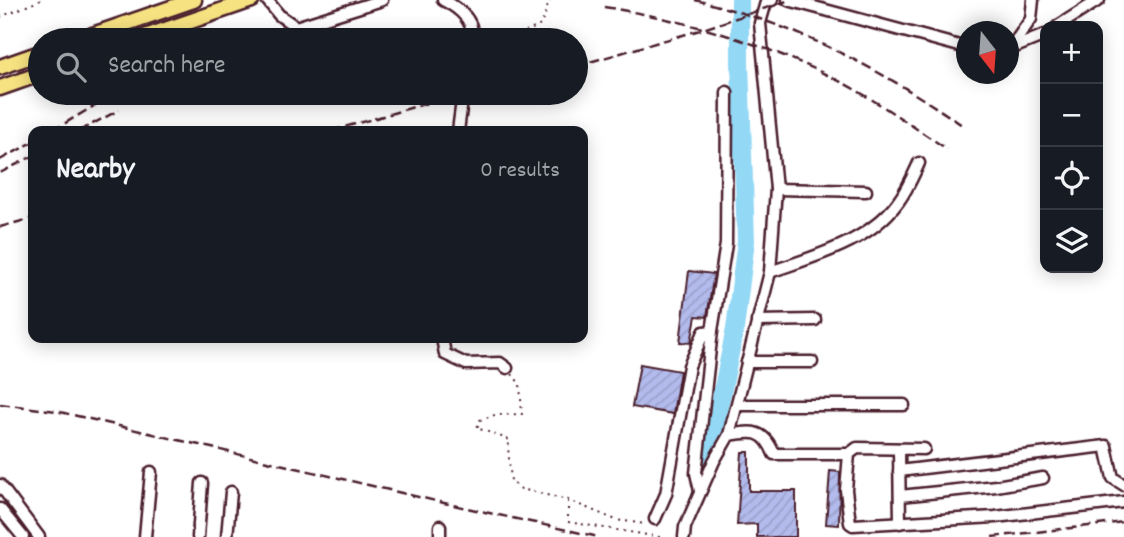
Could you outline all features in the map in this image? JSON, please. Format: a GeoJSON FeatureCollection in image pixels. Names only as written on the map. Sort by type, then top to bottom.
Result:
{"type":"FeatureCollection","features":[{"type":"Feature","properties":{"kind":"highway"},"geometry":{"type":"LineString","coordinates":[[113,28],[194,0]]}},
{"type":"Feature","properties":{"kind":"highway"},"geometry":{"type":"LineString","coordinates":[[171,28],[252,0]]}},
{"type":"Feature","properties":{"kind":"highway"},"geometry":{"type":"LineString","coordinates":[[0,67],[28,57]]}},
{"type":"Feature","properties":{"kind":"highway"},"geometry":{"type":"LineString","coordinates":[[0,88],[28,78]]}},
{"type":"Feature","properties":{"kind":"street"},"geometry":{"type":"LineString","coordinates":[[267,0],[279,15],[296,27],[382,0]]}},
{"type":"Feature","properties":{"kind":"street"},"geometry":{"type":"LineString","coordinates":[[443,0],[468,20],[470,28]]}},
{"type":"Feature","properties":{"kind":"street"},"geometry":{"type":"LineString","coordinates":[[684,537],[685,527],[700,492],[729,435],[770,272],[776,190],[761,23],[766,2],[772,0]]}},
{"type":"Feature","properties":{"kind":"street"},"geometry":{"type":"LineString","coordinates":[[788,0],[956,45]]}},
{"type":"Feature","properties":{"kind":"street"},"geometry":{"type":"LineString","coordinates":[[1019,35],[1031,19],[1033,0]]}},
{"type":"Feature","properties":{"kind":"street"},"geometry":{"type":"LineString","coordinates":[[1066,21],[1099,0]]}},
{"type":"Feature","properties":{"kind":"street"},"geometry":{"type":"LineString","coordinates":[[1019,45],[1040,37]]}},
{"type":"Feature","properties":{"kind":"street"},"geometry":{"type":"LineString","coordinates":[[700,492],[696,472],[712,331],[726,244],[726,92]]}},
{"type":"Feature","properties":{"kind":"street"},"geometry":{"type":"LineString","coordinates":[[459,126],[461,105]]}},
{"type":"Feature","properties":{"kind":"street"},"geometry":{"type":"LineString","coordinates":[[770,272],[844,246],[869,230],[898,202],[919,163]]}},
{"type":"Feature","properties":{"kind":"street"},"geometry":{"type":"LineString","coordinates":[[776,190],[866,191]]}},
{"type":"Feature","properties":{"kind":"street"},"geometry":{"type":"LineString","coordinates":[[757,321],[815,320]]}},
{"type":"Feature","properties":{"kind":"street"},"geometry":{"type":"LineString","coordinates":[[655,519],[666,494],[689,366],[704,332],[712,331]]}},
{"type":"Feature","properties":{"kind":"street"},"geometry":{"type":"LineString","coordinates":[[443,343],[445,354],[466,364],[500,363],[507,368]]}},
{"type":"Feature","properties":{"kind":"street"},"geometry":{"type":"LineString","coordinates":[[747,362],[812,362]]}},
{"type":"Feature","properties":{"kind":"street"},"geometry":{"type":"LineString","coordinates":[[737,405],[904,405]]}},
{"type":"Feature","properties":{"kind":"street"},"geometry":{"type":"LineString","coordinates":[[729,435],[747,432],[762,434],[770,443],[774,454],[849,454],[857,448],[924,449]]}},
{"type":"Feature","properties":{"kind":"street"},"geometry":{"type":"LineString","coordinates":[[899,471],[1106,446],[1113,478],[1124,485]]}},
{"type":"Feature","properties":{"kind":"street"},"geometry":{"type":"LineString","coordinates":[[899,450],[900,523]]}},
{"type":"Feature","properties":{"kind":"street"},"geometry":{"type":"LineString","coordinates":[[849,454],[846,490],[850,523],[853,525],[995,517],[1124,502]]}},
{"type":"Feature","properties":{"kind":"street"},"geometry":{"type":"LineString","coordinates":[[145,537],[151,472]]}},
{"type":"Feature","properties":{"kind":"street"},"geometry":{"type":"LineString","coordinates":[[900,496],[1043,478]]}},
{"type":"Feature","properties":{"kind":"street"},"geometry":{"type":"LineString","coordinates":[[198,537],[202,483]]}},
{"type":"Feature","properties":{"kind":"street"},"geometry":{"type":"LineString","coordinates":[[0,485],[39,537]]}},
{"type":"Feature","properties":{"kind":"street"},"geometry":{"type":"LineString","coordinates":[[228,537],[231,492]]}},
{"type":"Feature","properties":{"kind":"street"},"geometry":{"type":"LineString","coordinates":[[0,509],[23,537]]}},
{"type":"Feature","properties":{"kind":"path"},"geometry":{"type":"LineString","coordinates":[[0,17],[41,0]]}},
{"type":"Feature","properties":{"kind":"path"},"geometry":{"type":"LineString","coordinates":[[534,28],[541,25],[550,0]]}},
{"type":"Feature","properties":{"kind":"path"},"geometry":{"type":"LineString","coordinates":[[507,368],[520,384],[522,414],[495,415],[480,420],[477,428],[510,440],[508,447],[511,481],[521,489],[568,500],[616,520],[651,525],[655,519]]}},
{"type":"Feature","properties":{"kind":"path"},"geometry":{"type":"LineString","coordinates":[[568,500],[568,522],[660,537]]}},
{"type":"Feature","properties":{"kind":"building"},"geometry":{"type":"Polygon","coordinates":[[[689,271],[714,274],[707,317],[696,316],[691,343],[680,342],[689,271]]]}},
{"type":"Feature","properties":{"kind":"building"},"geometry":{"type":"Polygon","coordinates":[[[640,364],[680,371],[673,414],[632,407],[640,364]]]}},
{"type":"Feature","properties":{"kind":"building"},"geometry":{"type":"Polygon","coordinates":[[[742,452],[749,452],[749,491],[796,491],[796,537],[757,537],[757,524],[737,525],[742,452]]]}},
{"type":"Feature","properties":{"kind":"building"},"geometry":{"type":"Polygon","coordinates":[[[830,471],[840,472],[839,525],[826,524],[830,471]]]}},
{"type":"Feature","properties":{"kind":"waterway"},"geometry":{"type":"LineString","coordinates":[[698,473],[714,432],[735,329],[746,241],[740,0]]}},
{"type":"Feature","properties":{"kind":"railway"},"geometry":{"type":"LineString","coordinates":[[695,0],[766,21],[834,50],[867,66],[962,125]]}},
{"type":"Feature","properties":{"kind":"railway"},"geometry":{"type":"LineString","coordinates":[[588,63],[790,0]]}},
{"type":"Feature","properties":{"kind":"railway"},"geometry":{"type":"LineString","coordinates":[[604,7],[696,26],[756,45],[815,69],[883,106],[947,149]]}},
{"type":"Feature","properties":{"kind":"railway"},"geometry":{"type":"LineString","coordinates":[[60,126],[96,105]]}},
{"type":"Feature","properties":{"kind":"railway"},"geometry":{"type":"LineString","coordinates":[[348,126],[421,105]]}},
{"type":"Feature","properties":{"kind":"railway"},"geometry":{"type":"LineString","coordinates":[[89,126],[119,110]]}},
{"type":"Feature","properties":{"kind":"railway"},"geometry":{"type":"LineString","coordinates":[[0,160],[28,145]]}},
{"type":"Feature","properties":{"kind":"railway"},"geometry":{"type":"LineString","coordinates":[[0,173],[28,159]]}},
{"type":"Feature","properties":{"kind":"railway"},"geometry":{"type":"LineString","coordinates":[[0,227],[28,219]]}},
{"type":"Feature","properties":{"kind":"railway"},"geometry":{"type":"LineString","coordinates":[[0,404],[56,411],[599,537]]}},
{"type":"Feature","properties":{"kind":"railway"},"geometry":{"type":"LineString","coordinates":[[992,537],[1124,522]]}}]}
